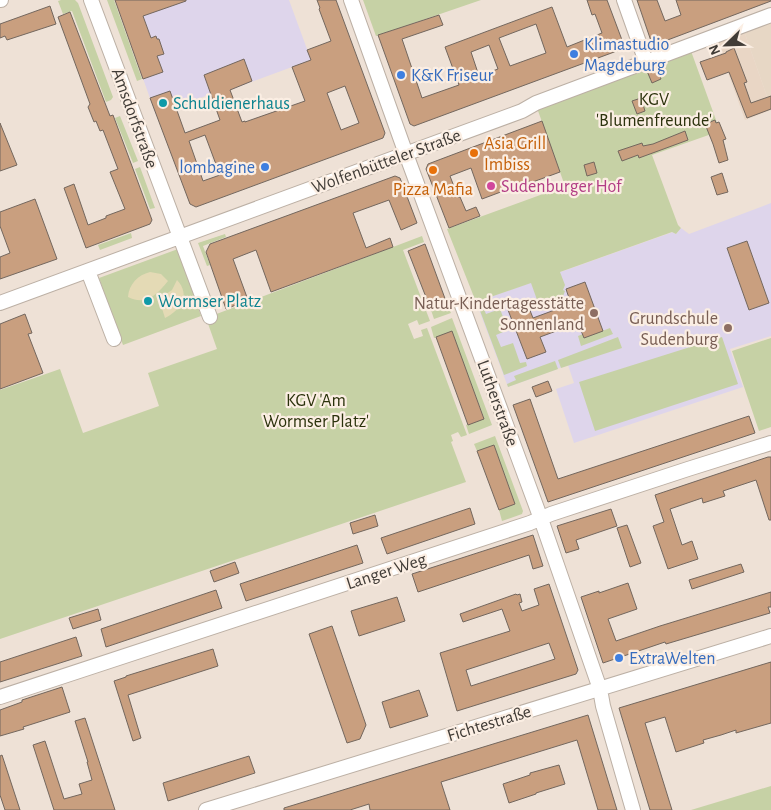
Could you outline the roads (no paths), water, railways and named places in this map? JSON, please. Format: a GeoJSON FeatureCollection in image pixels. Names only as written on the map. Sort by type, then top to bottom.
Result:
{"type":"FeatureCollection","features":[{"type":"Feature","properties":{"kind":"street","name":"Amsdorfstraße"},"geometry":{"type":"LineString","coordinates":[[91,0],[179,236]]}},
{"type":"Feature","properties":{"kind":"street","name":"Lutherstraße"},"geometry":{"type":"LineString","coordinates":[[351,0],[541,519],[600,689],[603,706],[633,810]]}},
{"type":"Feature","properties":{"kind":"street"},"geometry":{"type":"LineString","coordinates":[[624,0],[646,62]]}},
{"type":"Feature","properties":{"kind":"street","name":"Wolfenbütteler Straße"},"geometry":{"type":"LineString","coordinates":[[0,303],[524,110],[536,102],[771,15]]}},
{"type":"Feature","properties":{"kind":"street"},"geometry":{"type":"LineString","coordinates":[[179,236],[210,317]]}},
{"type":"Feature","properties":{"kind":"street"},"geometry":{"type":"LineString","coordinates":[[88,270],[114,339]]}},
{"type":"Feature","properties":{"kind":"street","name":"Langer Weg"},"geometry":{"type":"LineString","coordinates":[[0,697],[669,475],[771,443]]}},
{"type":"Feature","properties":{"kind":"street","name":"Fichtestraße"},"geometry":{"type":"LineString","coordinates":[[206,810],[771,636]]}},
{"type":"Feature","properties":{"kind":"place","name":"Klimastudio Magdeburg"},"geometry":{"type":"Point","coordinates":[574,54]}},
{"type":"Feature","properties":{"kind":"place","name":"K&K Friseur"},"geometry":{"type":"Point","coordinates":[401,75]}},
{"type":"Feature","properties":{"kind":"place","name":"Schuldienerhaus"},"geometry":{"type":"Point","coordinates":[163,103]}},
{"type":"Feature","properties":{"kind":"place","name":"Asia Grill Imbiss"},"geometry":{"type":"Point","coordinates":[474,153]}},
{"type":"Feature","properties":{"kind":"place","name":"lombagine"},"geometry":{"type":"Point","coordinates":[265,167]}},
{"type":"Feature","properties":{"kind":"place","name":"Pizza Mafia"},"geometry":{"type":"Point","coordinates":[433,170]}},
{"type":"Feature","properties":{"kind":"place","name":"Sudenburger Hof"},"geometry":{"type":"Point","coordinates":[491,186]}},
{"type":"Feature","properties":{"kind":"place","name":"Wormser Platz"},"geometry":{"type":"Point","coordinates":[148,301]}},
{"type":"Feature","properties":{"kind":"place","name":"Natur-Kindertagesstätte Sonnenland"},"geometry":{"type":"Point","coordinates":[594,313]}},
{"type":"Feature","properties":{"kind":"place","name":"Grundschule Sudenburg"},"geometry":{"type":"Point","coordinates":[728,328]}},
{"type":"Feature","properties":{"kind":"place","name":"ExtraWelten"},"geometry":{"type":"Point","coordinates":[619,658]}},
{"type":"Feature","properties":{"kind":"park label","name":"KGV 'Blumenfreunde'"},"geometry":{"type":"Point","coordinates":[654,109]}},
{"type":"Feature","properties":{"kind":"park label","name":"KGV 'Am Wormser Platz'"},"geometry":{"type":"Point","coordinates":[316,410]}}]}
